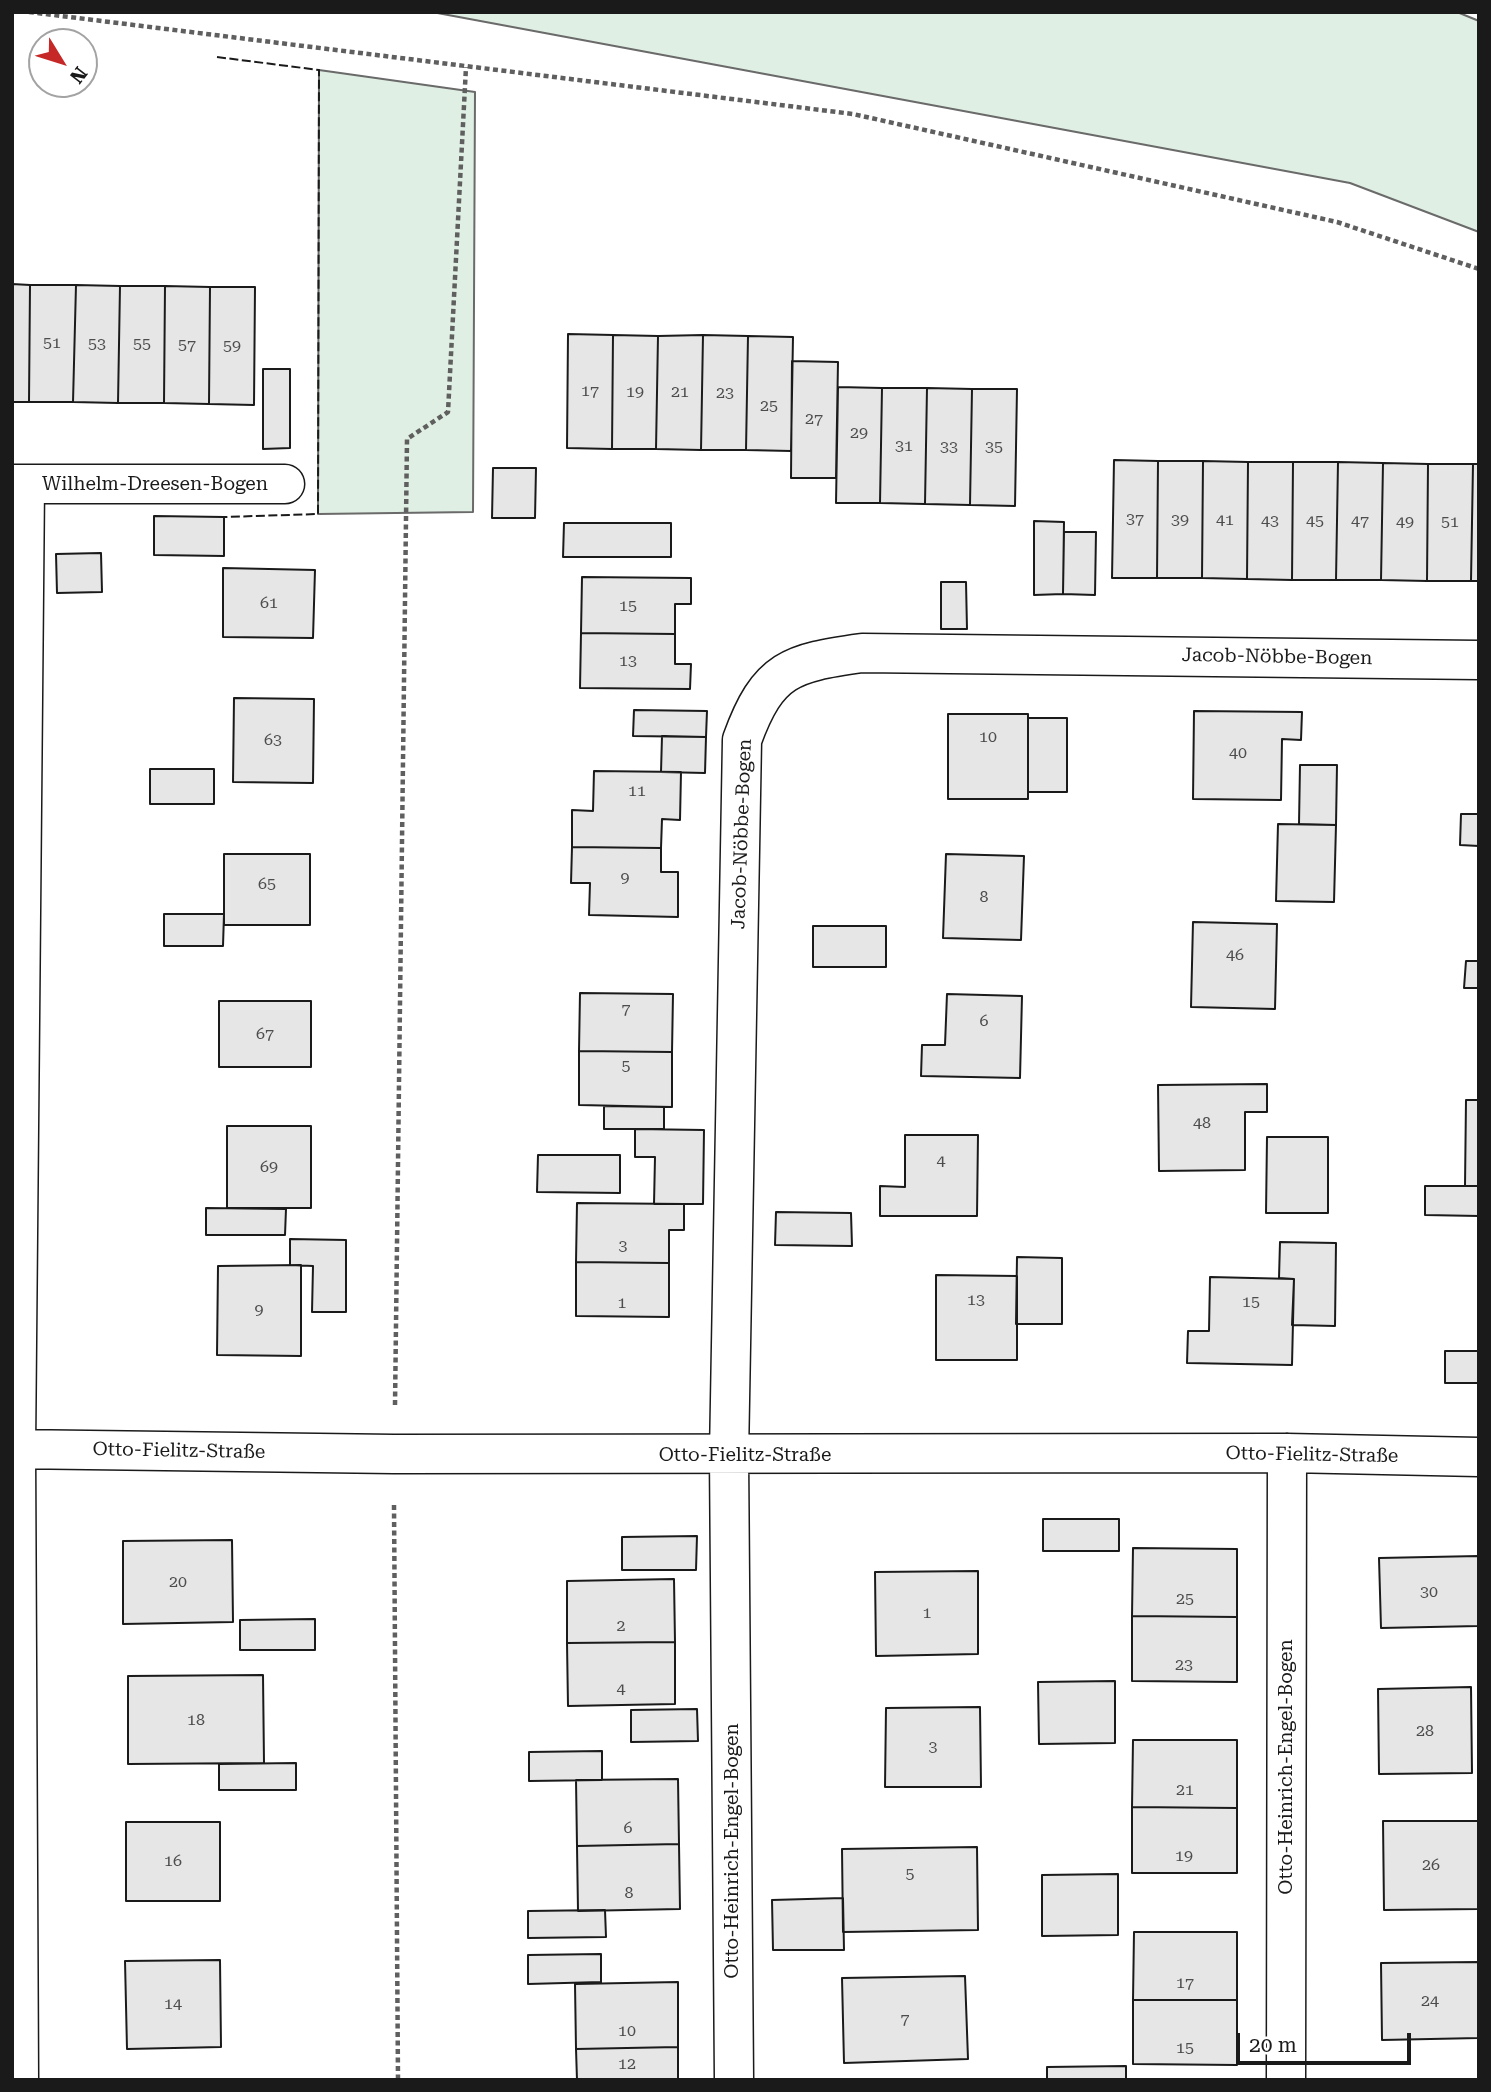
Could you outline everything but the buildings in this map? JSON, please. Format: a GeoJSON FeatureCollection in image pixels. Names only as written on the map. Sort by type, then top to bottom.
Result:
{"type":"FeatureCollection","features":[{"type":"Feature","properties":{"kind":"street","name":"Wilhelm-Dreesen-Bogen"},"geometry":{"type":"LineString","coordinates":[[19,2080],[14,1449],[19,484],[285,484]]}},
{"type":"Feature","properties":{"kind":"street","name":"Jacob-Nöbbe-Bogen"},"geometry":{"type":"LineString","coordinates":[[729,1455],[742,740],[754,706],[776,677],[808,661],[862,653],[1479,660]]}},
{"type":"Feature","properties":{"kind":"street","name":"Otto-Fielitz-Straße"},"geometry":{"type":"LineString","coordinates":[[14,1449],[394,1454],[1287,1453],[1479,1457]]}},
{"type":"Feature","properties":{"kind":"street","name":"Otto-Heinrich-Engel-Bogen"},"geometry":{"type":"LineString","coordinates":[[1286,2080],[1287,1453]]}},
{"type":"Feature","properties":{"kind":"street","name":"Otto-Heinrich-Engel-Bogen"},"geometry":{"type":"LineString","coordinates":[[729,1455],[734,2080]]}},
{"type":"Feature","properties":{"kind":"path"},"geometry":{"type":"LineString","coordinates":[[29,12],[853,114],[1337,222],[1479,269]]}},
{"type":"Feature","properties":{"kind":"path"},"geometry":{"type":"LineString","coordinates":[[398,2080],[394,1454],[407,439],[448,412],[466,67]]}},
{"type":"Feature","properties":{"kind":"green space"},"geometry":{"type":"Polygon","coordinates":[[[432,12],[1457,12],[1479,21],[1479,232],[1350,183],[432,12]]]}},
{"type":"Feature","properties":{"kind":"green space"},"geometry":{"type":"Polygon","coordinates":[[[319,70],[475,92],[473,512],[318,514],[319,70]]]}},
{"type":"Feature","properties":{"kind":"fence"},"geometry":{"type":"LineString","coordinates":[[217,57],[319,70],[318,514],[224,517]]}}]}
